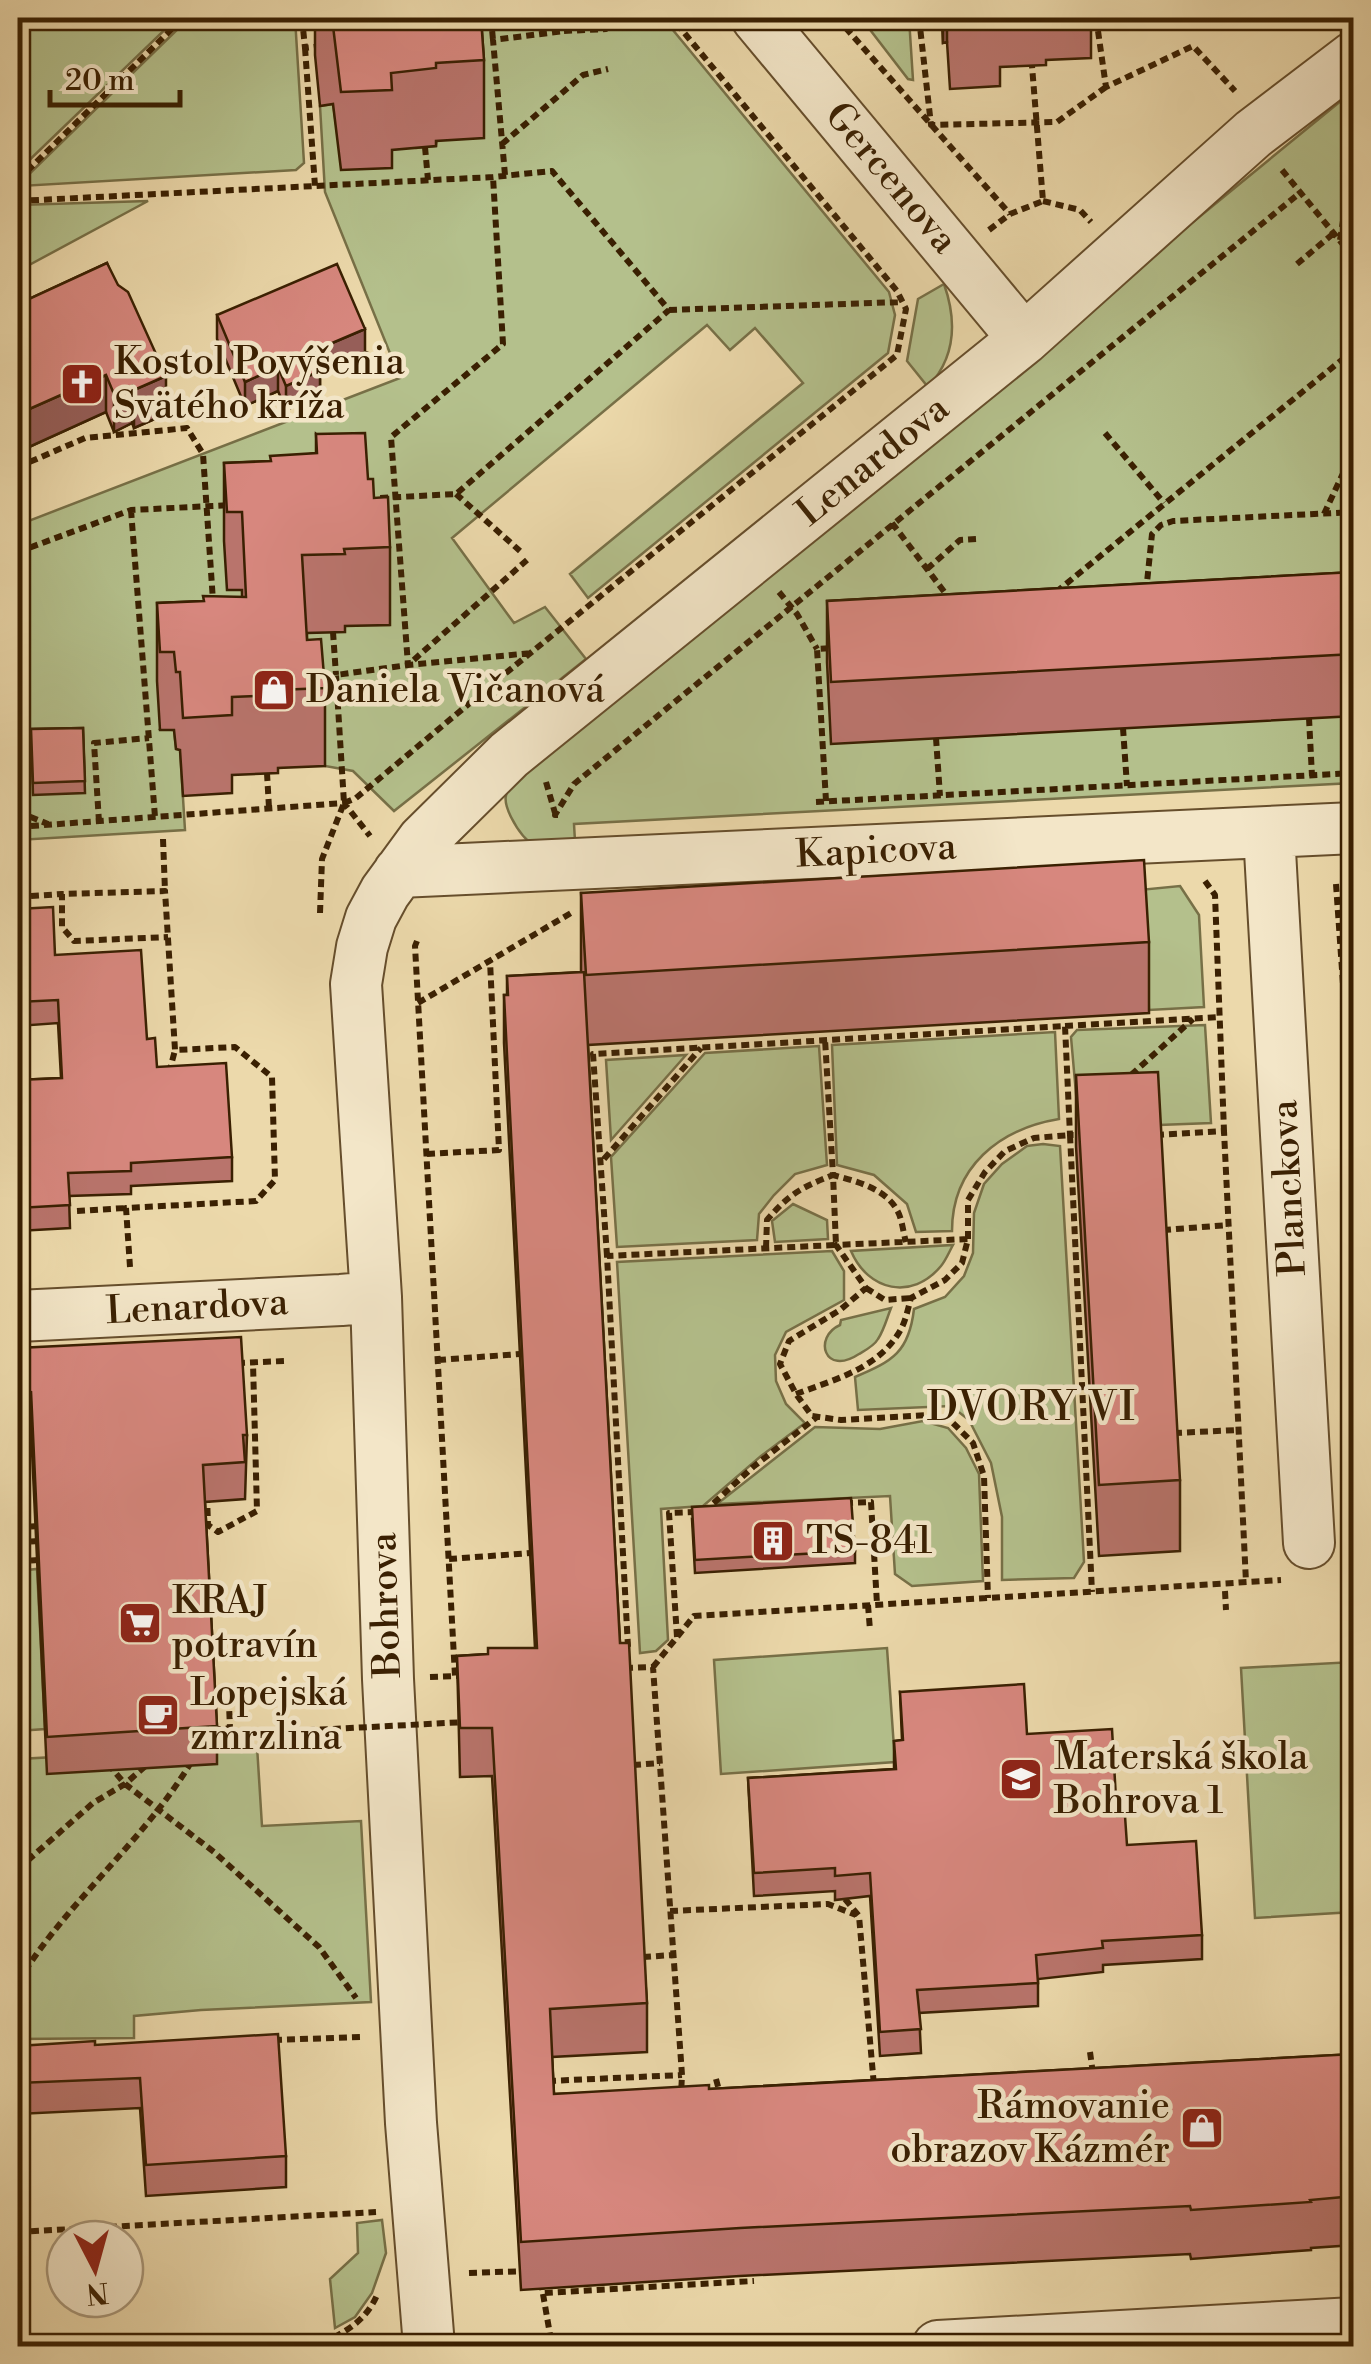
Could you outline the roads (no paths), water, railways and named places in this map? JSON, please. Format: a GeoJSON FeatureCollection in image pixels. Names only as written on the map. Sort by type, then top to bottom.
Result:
{"type":"FeatureCollection","features":[{"type":"Feature","properties":{"kind":"street","name":"Gercenova"},"geometry":{"type":"LineString","coordinates":[[757,18],[1024,339]]}},
{"type":"Feature","properties":{"kind":"street","name":"Lenardova"},"geometry":{"type":"LineString","coordinates":[[398,872],[423,840],[510,755],[1024,339],[1258,130],[1354,57]]}},
{"type":"Feature","properties":{"kind":"street","name":"Kapicova"},"geometry":{"type":"LineString","coordinates":[[398,872],[1354,828]]}},
{"type":"Feature","properties":{"kind":"street","name":"Planckova"},"geometry":{"type":"LineString","coordinates":[[1270,833],[1309,1543]]}},
{"type":"Feature","properties":{"kind":"street","name":"Bohrova"},"geometry":{"type":"LineString","coordinates":[[398,872],[371,918],[356,984],[376,1297],[388,1679],[410,2123],[428,2346]]}},
{"type":"Feature","properties":{"kind":"street","name":"Lenardova"},"geometry":{"type":"LineString","coordinates":[[18,1316],[376,1297]]}},
{"type":"Feature","properties":{"kind":"street"},"geometry":{"type":"LineString","coordinates":[[938,2346],[1354,2323]]}},
{"type":"Feature","properties":{"kind":"place","name":"Kostol Povýšenia Svätého kríža"},"geometry":{"type":"Point","coordinates":[82,384]}},
{"type":"Feature","properties":{"kind":"place","name":"Daniela Vičanová"},"geometry":{"type":"Point","coordinates":[274,690]}},
{"type":"Feature","properties":{"kind":"place","name":"TS-841"},"geometry":{"type":"Point","coordinates":[773,1541]}},
{"type":"Feature","properties":{"kind":"place","name":"KRAJ potravín"},"geometry":{"type":"Point","coordinates":[140,1623]}},
{"type":"Feature","properties":{"kind":"place","name":"Lopejská zmrzlina"},"geometry":{"type":"Point","coordinates":[158,1715]}},
{"type":"Feature","properties":{"kind":"place","name":"Materská škola Bohrova 1"},"geometry":{"type":"Point","coordinates":[1021,1779]}},
{"type":"Feature","properties":{"kind":"place","name":"Rámovanie obrazov Kázmér"},"geometry":{"type":"Point","coordinates":[1202,2128]}},
{"type":"Feature","properties":{"kind":"district","name":"DVORY VI"},"geometry":{"type":"Point","coordinates":[1032,1408]}}]}
